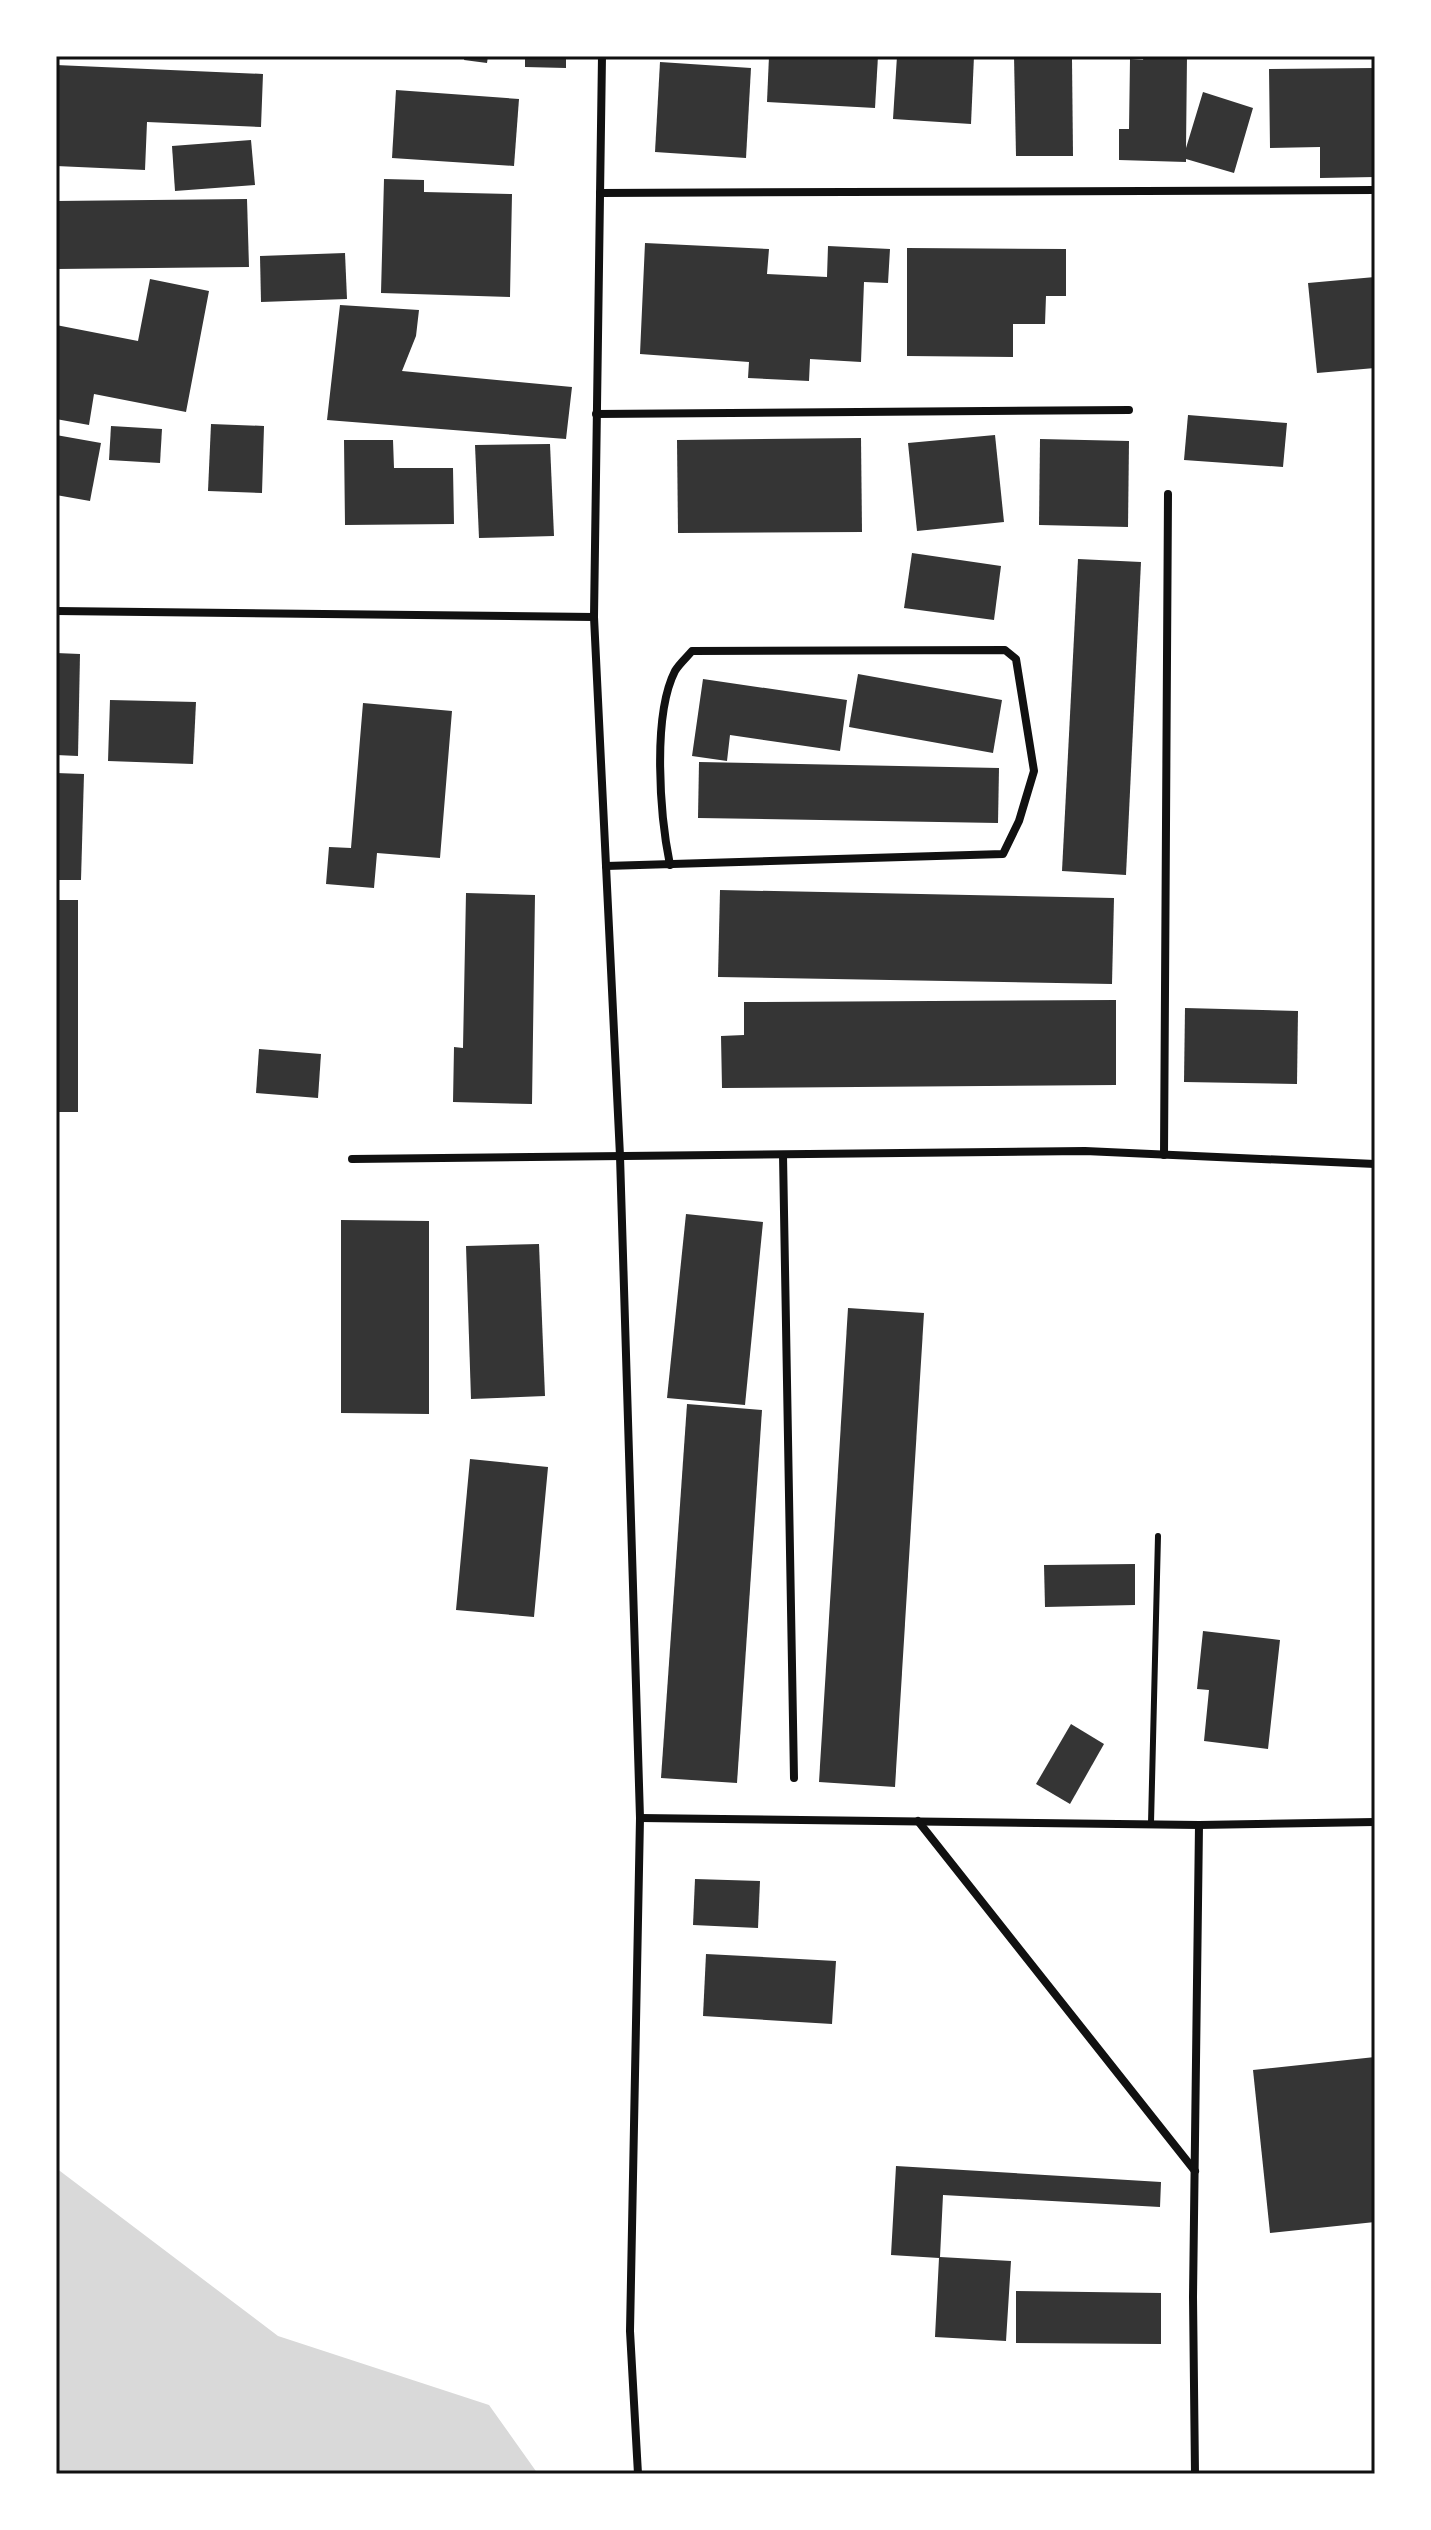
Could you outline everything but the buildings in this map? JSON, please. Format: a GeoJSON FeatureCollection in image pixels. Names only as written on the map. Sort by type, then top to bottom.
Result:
{"type":"FeatureCollection","features":[{"type":"Feature","properties":{"kind":"street"},"geometry":{"type":"LineString","coordinates":[[602,56],[594,617],[620,1156],[640,1818],[630,2331],[638,2474]]}},
{"type":"Feature","properties":{"kind":"street"},"geometry":{"type":"LineString","coordinates":[[600,193],[1375,190]]}},
{"type":"Feature","properties":{"kind":"street"},"geometry":{"type":"LineString","coordinates":[[596,414],[1129,410]]}},
{"type":"Feature","properties":{"kind":"street"},"geometry":{"type":"LineString","coordinates":[[1164,1155],[1168,494]]}},
{"type":"Feature","properties":{"kind":"street"},"geometry":{"type":"LineString","coordinates":[[56,611],[594,617]]}},
{"type":"Feature","properties":{"kind":"street"},"geometry":{"type":"LineString","coordinates":[[606,866],[670,865],[1003,854],[1019,821],[1034,771],[1016,659],[1005,650],[692,651],[675,671],[660,734],[663,830],[670,865]]}},
{"type":"Feature","properties":{"kind":"street"},"geometry":{"type":"LineString","coordinates":[[352,1159],[1085,1151],[1375,1164]]}},
{"type":"Feature","properties":{"kind":"street"},"geometry":{"type":"LineString","coordinates":[[783,1155],[794,1778]]}},
{"type":"Feature","properties":{"kind":"street"},"geometry":{"type":"LineString","coordinates":[[640,1818],[1199,1825],[1375,1822]]}},
{"type":"Feature","properties":{"kind":"street"},"geometry":{"type":"LineString","coordinates":[[918,1821],[1195,2171]]}},
{"type":"Feature","properties":{"kind":"street"},"geometry":{"type":"LineString","coordinates":[[1195,2474],[1199,1825]]}},
{"type":"Feature","properties":{"kind":"lane"},"geometry":{"type":"LineString","coordinates":[[1151,1823],[1158,1536]]}},
{"type":"Feature","properties":{"kind":"shaded area"},"geometry":{"type":"Polygon","coordinates":[[[56,2168],[278,2336],[489,2405],[538,2474],[56,2474],[56,2168]]]}}]}
